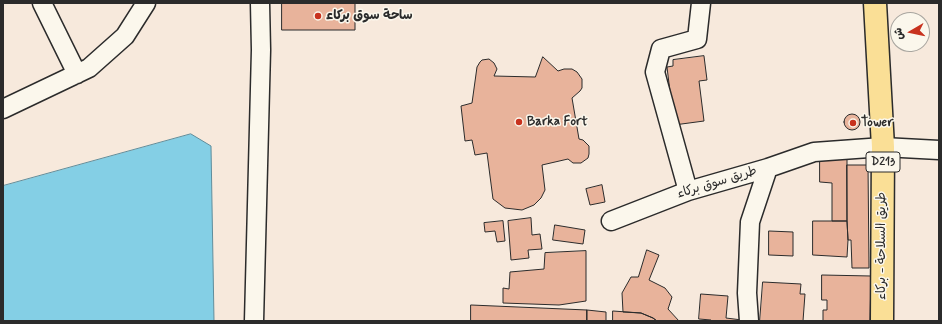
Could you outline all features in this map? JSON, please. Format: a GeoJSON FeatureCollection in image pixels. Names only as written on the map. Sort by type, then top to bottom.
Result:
{"type":"FeatureCollection","features":[{"type":"Feature","properties":{"kind":"main road","name":"طريق السلاحة - بركاء"},"geometry":{"type":"LineString","coordinates":[[875,3],[883,147],[882,321]]}},
{"type":"Feature","properties":{"kind":"street"},"geometry":{"type":"LineString","coordinates":[[42,3],[77,74]]}},
{"type":"Feature","properties":{"kind":"street"},"geometry":{"type":"LineString","coordinates":[[3,109],[89,68],[125,36],[146,3]]}},
{"type":"Feature","properties":{"kind":"street"},"geometry":{"type":"LineString","coordinates":[[254,321],[261,50],[260,3]]}},
{"type":"Feature","properties":{"kind":"street"},"geometry":{"type":"LineString","coordinates":[[688,191],[655,72],[661,49],[697,39],[701,3]]}},
{"type":"Feature","properties":{"kind":"street"},"geometry":{"type":"LineString","coordinates":[[768,168],[814,152],[883,147],[939,150]]}},
{"type":"Feature","properties":{"kind":"street","name":"طريق سوق بركاء"},"geometry":{"type":"LineString","coordinates":[[611,221],[688,191],[768,168]]}},
{"type":"Feature","properties":{"kind":"street","name":"طريق سوق بركاء"},"geometry":{"type":"LineString","coordinates":[[749,321],[747,293],[750,222],[768,168]]}},
{"type":"Feature","properties":{"kind":"water"},"geometry":{"type":"Polygon","coordinates":[[[191,134],[211,146],[214,321],[3,321],[3,186],[191,134]]]}},
{"type":"Feature","properties":{"kind":"building","name":"ساحة سوق بركاء"},"geometry":{"type":"Polygon","coordinates":[[[282,3],[355,3],[355,30],[282,30],[282,3]]]}},
{"type":"Feature","properties":{"kind":"building"},"geometry":{"type":"Polygon","coordinates":[[[704,56],[707,80],[699,81],[704,121],[674,125],[667,67],[673,66],[673,60],[704,56]]]}},
{"type":"Feature","properties":{"kind":"building","name":"Barka Fort"},"geometry":{"type":"Polygon","coordinates":[[[543,57],[558,71],[572,69],[577,72],[582,79],[582,88],[572,98],[579,139],[583,140],[589,146],[588,158],[581,163],[573,163],[568,159],[542,165],[545,190],[541,198],[534,205],[522,210],[505,208],[493,199],[487,153],[475,155],[472,140],[465,141],[461,106],[472,103],[477,67],[482,60],[489,59],[494,63],[497,69],[494,76],[535,77],[543,57]]]}},
{"type":"Feature","properties":{"kind":"building","name":"Tower"},"geometry":{"type":"Polygon","coordinates":[[[849,114],[855,114],[860,119],[858,128],[855,130],[849,130],[844,125],[844,119],[849,114]]]}},
{"type":"Feature","properties":{"kind":"building"},"geometry":{"type":"Polygon","coordinates":[[[820,159],[847,159],[847,221],[832,221],[832,183],[820,182],[820,159]]]}},
{"type":"Feature","properties":{"kind":"building"},"geometry":{"type":"Polygon","coordinates":[[[847,165],[868,165],[869,268],[852,268],[851,240],[848,240],[847,221],[847,165]]]}},
{"type":"Feature","properties":{"kind":"building"},"geometry":{"type":"Polygon","coordinates":[[[602,185],[605,202],[590,205],[586,189],[602,185]]]}},
{"type":"Feature","properties":{"kind":"building"},"geometry":{"type":"Polygon","coordinates":[[[531,218],[532,235],[540,234],[542,249],[528,250],[529,258],[511,260],[508,221],[531,218]]]}},
{"type":"Feature","properties":{"kind":"building"},"geometry":{"type":"Polygon","coordinates":[[[503,221],[505,241],[497,242],[495,231],[485,232],[484,223],[503,221]]]}},
{"type":"Feature","properties":{"kind":"building"},"geometry":{"type":"Polygon","coordinates":[[[813,221],[847,221],[847,257],[813,255],[813,221]]]}},
{"type":"Feature","properties":{"kind":"building"},"geometry":{"type":"Polygon","coordinates":[[[555,225],[585,230],[583,244],[553,240],[555,225]]]}},
{"type":"Feature","properties":{"kind":"building"},"geometry":{"type":"Polygon","coordinates":[[[769,231],[793,232],[793,256],[769,255],[769,231]]]}},
{"type":"Feature","properties":{"kind":"building"},"geometry":{"type":"Polygon","coordinates":[[[647,250],[659,255],[649,280],[665,288],[672,297],[668,309],[679,321],[657,321],[641,313],[623,312],[622,293],[631,277],[638,277],[647,250]]]}},
{"type":"Feature","properties":{"kind":"building"},"geometry":{"type":"Polygon","coordinates":[[[586,251],[586,301],[559,305],[503,303],[503,288],[509,289],[510,272],[544,269],[545,253],[586,251]]]}},
{"type":"Feature","properties":{"kind":"building"},"geometry":{"type":"Polygon","coordinates":[[[822,275],[871,276],[870,321],[823,321],[823,310],[827,310],[827,300],[822,300],[822,275]]]}},
{"type":"Feature","properties":{"kind":"building"},"geometry":{"type":"Polygon","coordinates":[[[763,282],[801,284],[800,294],[805,294],[803,321],[760,321],[763,282]]]}},
{"type":"Feature","properties":{"kind":"building"},"geometry":{"type":"Polygon","coordinates":[[[701,294],[728,296],[726,318],[742,321],[711,321],[699,319],[701,294]]]}},
{"type":"Feature","properties":{"kind":"building"},"geometry":{"type":"Polygon","coordinates":[[[471,305],[587,310],[587,321],[471,321],[471,305]]]}},
{"type":"Feature","properties":{"kind":"building"},"geometry":{"type":"Polygon","coordinates":[[[587,310],[606,312],[606,321],[587,321],[587,310]]]}},
{"type":"Feature","properties":{"kind":"building"},"geometry":{"type":"Polygon","coordinates":[[[613,311],[641,313],[657,321],[613,321],[613,311]]]}},
{"type":"Feature","properties":{"kind":"place","name":"ساحة سوق بركاء"},"geometry":{"type":"Point","coordinates":[318,16]}},
{"type":"Feature","properties":{"kind":"place","name":"Barka Fort"},"geometry":{"type":"Point","coordinates":[519,122]}},
{"type":"Feature","properties":{"kind":"place","name":"Tower"},"geometry":{"type":"Point","coordinates":[853,123]}}]}
